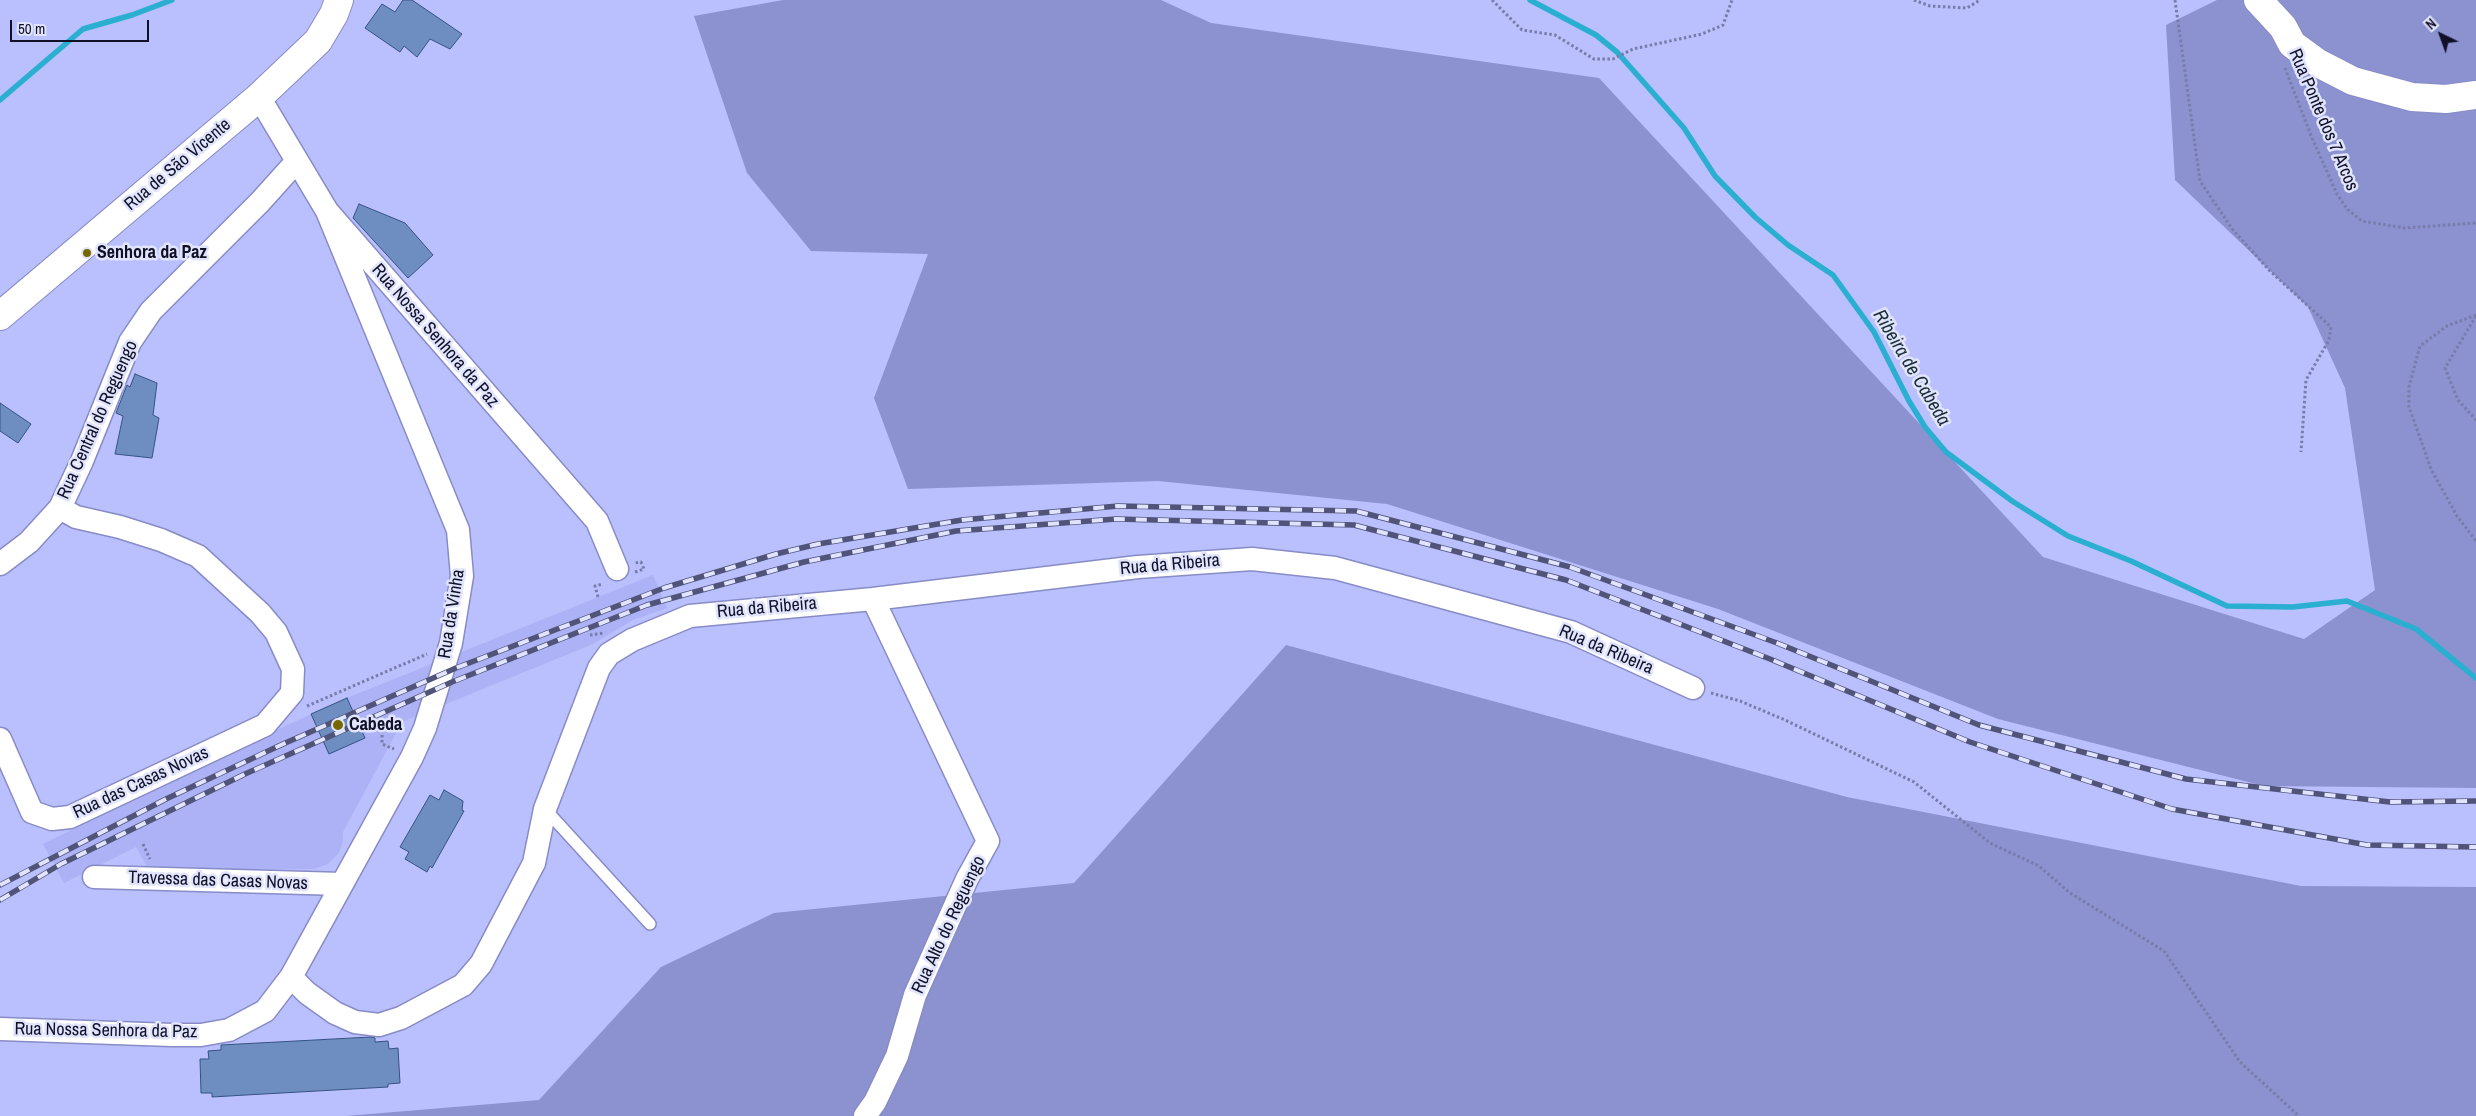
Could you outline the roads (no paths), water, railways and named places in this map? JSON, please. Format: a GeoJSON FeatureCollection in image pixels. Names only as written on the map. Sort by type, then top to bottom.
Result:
{"type":"FeatureCollection","features":[{"type":"Feature","properties":{"kind":"main road","name":"Rua de São Vicente"},"geometry":{"type":"LineString","coordinates":[[0,316],[259,97],[318,41],[334,14],[339,0]]}},
{"type":"Feature","properties":{"kind":"main road"},"geometry":{"type":"LineString","coordinates":[[2258,0],[2283,27],[2292,44],[2318,63],[2353,81],[2412,97],[2446,99],[2476,94]]}},
{"type":"Feature","properties":{"kind":"main road"},"geometry":{"type":"LineString","coordinates":[[2283,27],[2301,33],[2343,57],[2372,70],[2416,81],[2449,84],[2476,82]]}},
{"type":"Feature","properties":{"kind":"street","name":"Rua Nossa Senhora da Paz"},"geometry":{"type":"LineString","coordinates":[[259,97],[327,212],[597,521],[617,569]]}},
{"type":"Feature","properties":{"kind":"street","name":"Rua Central do Reguengo"},"geometry":{"type":"LineString","coordinates":[[0,564],[29,542],[60,508],[82,461],[130,342],[152,311],[260,202],[296,162]]}},
{"type":"Feature","properties":{"kind":"street","name":"Rua da Vinha"},"geometry":{"type":"LineString","coordinates":[[291,976],[412,757],[424,728],[450,643],[462,576],[458,530],[327,212]]}},
{"type":"Feature","properties":{"kind":"street","name":"Rua das Casas Novas"},"geometry":{"type":"LineString","coordinates":[[0,739],[32,812],[52,819],[70,817],[265,725],[292,693],[293,669],[276,632],[260,613],[198,556],[162,540],[120,527],[76,517],[60,508]]}},
{"type":"Feature","properties":{"kind":"street","name":"Rua da Ribeira"},"geometry":{"type":"LineString","coordinates":[[545,809],[599,668],[609,654],[632,640],[690,616],[873,599],[1138,567],[1252,559],[1335,568],[1571,632],[1693,688]]}},
{"type":"Feature","properties":{"kind":"street","name":"Rua Alto do Reguengo"},"geometry":{"type":"LineString","coordinates":[[865,1116],[875,1102],[897,1056],[915,994],[967,879],[988,841],[873,599]]}},
{"type":"Feature","properties":{"kind":"street"},"geometry":{"type":"LineString","coordinates":[[291,976],[307,993],[335,1013],[355,1022],[379,1025],[401,1018],[463,985],[481,964],[534,863],[545,809]]}},
{"type":"Feature","properties":{"kind":"street","name":"Travessa das Casas Novas"},"geometry":{"type":"LineString","coordinates":[[94,877],[342,884]]}},
{"type":"Feature","properties":{"kind":"street","name":"Rua Nossa Senhora da Paz"},"geometry":{"type":"LineString","coordinates":[[0,1029],[172,1035],[201,1034],[229,1030],[265,1011],[291,976]]}},
{"type":"Feature","properties":{"kind":"lane"},"geometry":{"type":"LineString","coordinates":[[545,809],[650,924]]}},
{"type":"Feature","properties":{"kind":"waterway","name":"Ribeira de Cabeda"},"geometry":{"type":"LineString","coordinates":[[0,100],[83,29],[132,15],[172,0]]}},
{"type":"Feature","properties":{"kind":"waterway","name":"Ribeira de Cabeda"},"geometry":{"type":"LineString","coordinates":[[1530,0],[1596,35],[1617,52],[1684,128],[1715,176],[1755,217],[1788,245],[1833,275],[1874,332],[1909,401],[1925,427],[1946,452],[2012,501],[2068,536],[2131,561],[2227,606],[2293,607],[2347,601],[2416,629],[2476,678]]}},
{"type":"Feature","properties":{"kind":"railway"},"geometry":{"type":"LineString","coordinates":[[0,885],[166,799],[283,744],[456,668],[664,588],[776,554],[818,544],[962,520],[1118,506],[1356,511],[1570,567],[1777,643],[1979,725],[2186,779],[2390,802],[2476,801]]}},
{"type":"Feature","properties":{"kind":"railway"},"geometry":{"type":"LineString","coordinates":[[0,900],[61,864],[245,774],[452,682],[647,605],[804,562],[956,531],[1116,519],[1354,525],[1566,580],[1770,659],[1970,742],[2172,809],[2367,845],[2476,847]]}},
{"type":"Feature","properties":{"kind":"place","name":"Senhora da Paz"},"geometry":{"type":"Point","coordinates":[87,253]}},
{"type":"Feature","properties":{"kind":"place","name":"Cabeda"},"geometry":{"type":"Point","coordinates":[338,725]}}]}
